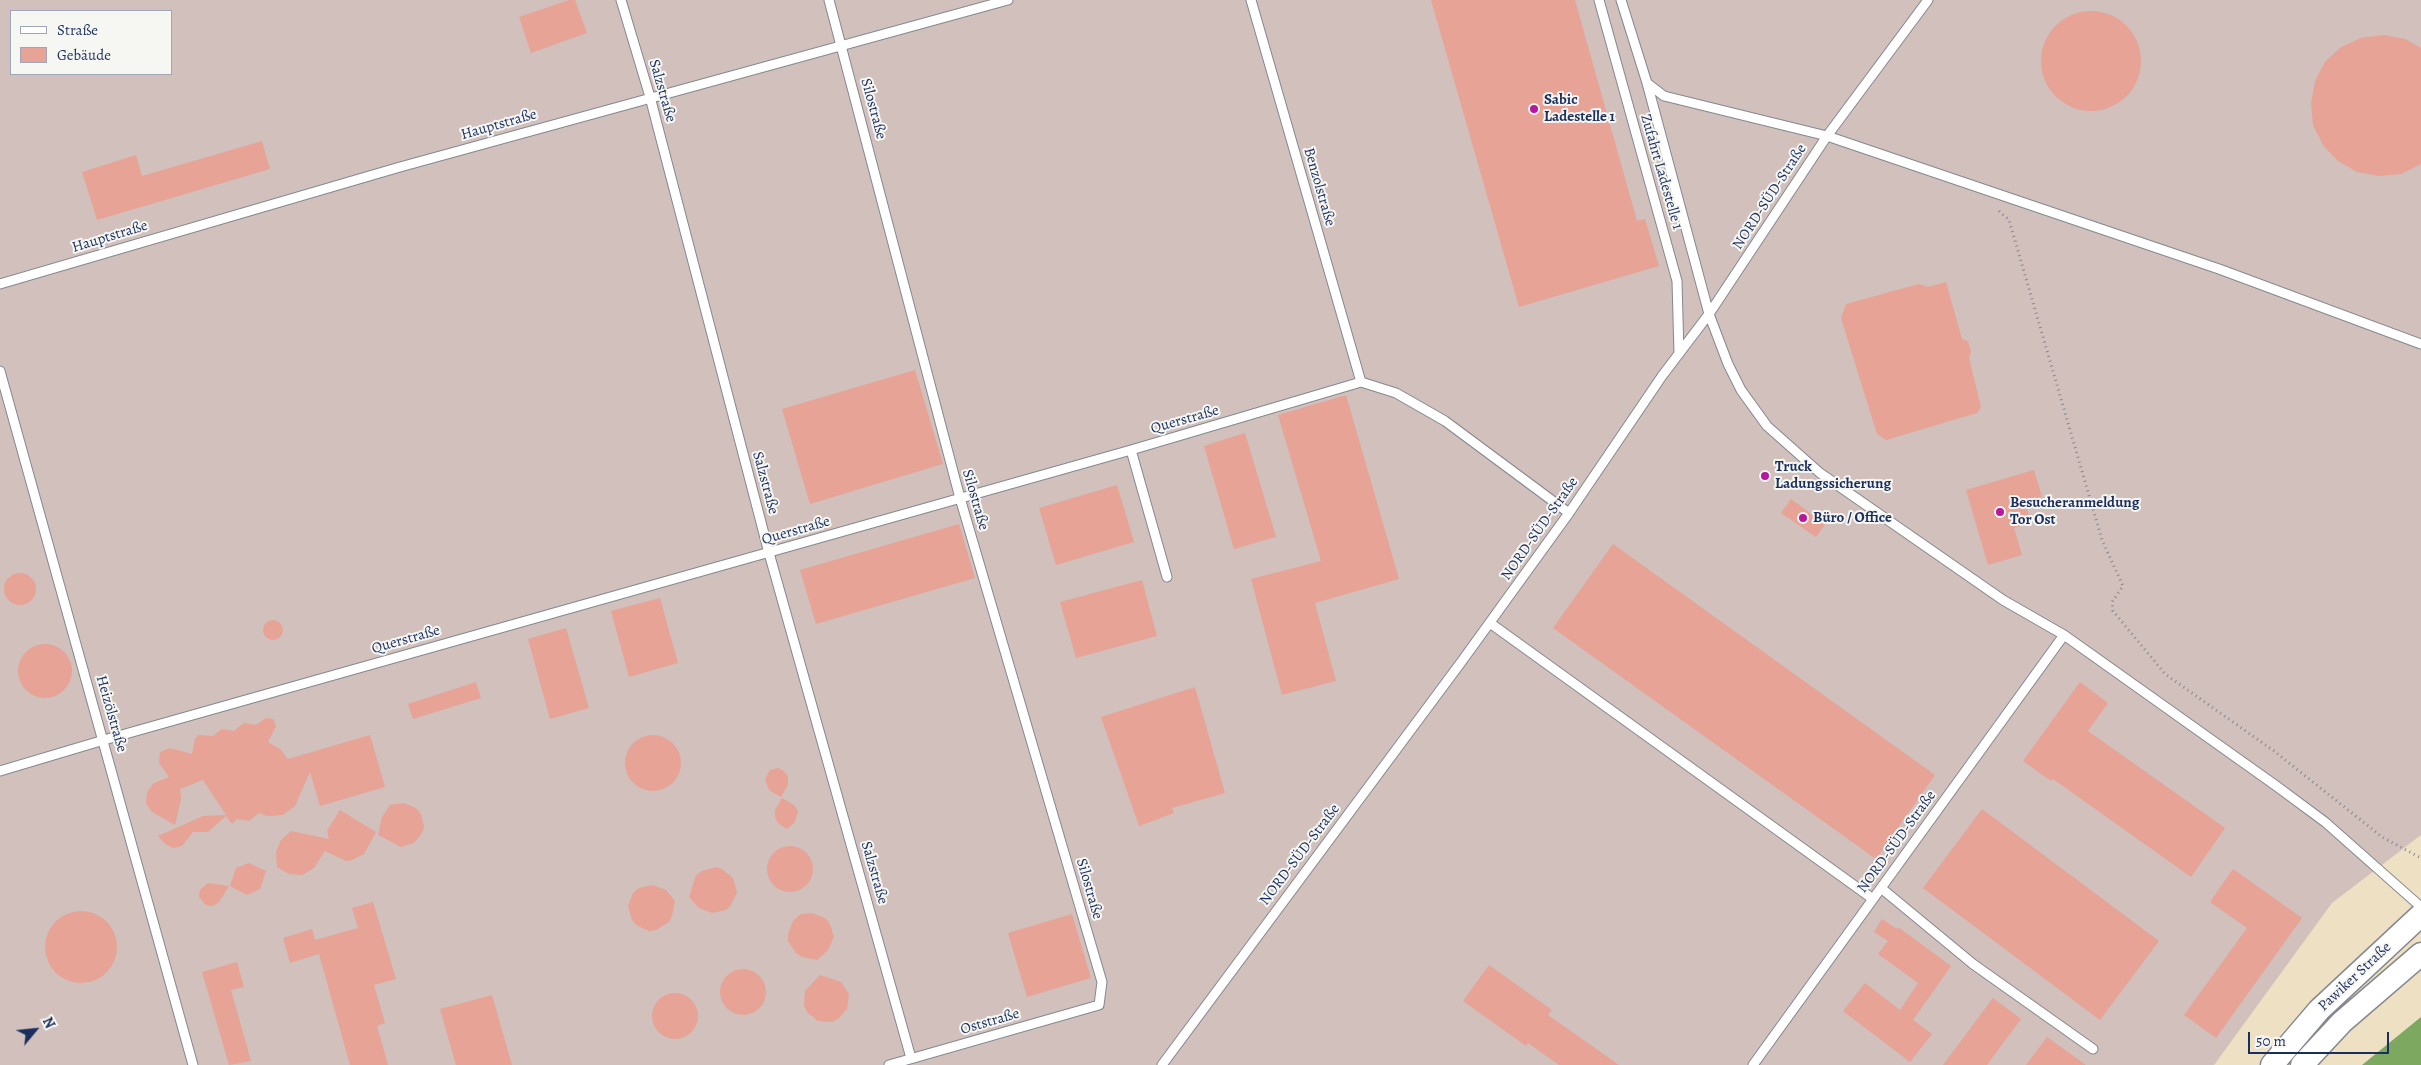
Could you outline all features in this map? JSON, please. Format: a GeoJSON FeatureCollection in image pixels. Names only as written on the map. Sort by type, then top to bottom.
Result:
{"type":"FeatureCollection","features":[{"type":"Feature","properties":{"kind":"street","name":"Pawiker Straße"},"geometry":{"type":"LineString","coordinates":[[2272,1065],[2319,1010],[2421,915]]}},
{"type":"Feature","properties":{"kind":"street","name":"Pawiker Straße"},"geometry":{"type":"LineString","coordinates":[[2302,1065],[2342,1022],[2421,954]]}},
{"type":"Feature","properties":{"kind":"lane","name":"Salzstraße"},"geometry":{"type":"LineString","coordinates":[[621,0],[650,97],[769,553],[911,1058]]}},
{"type":"Feature","properties":{"kind":"lane","name":"Silostraße"},"geometry":{"type":"LineString","coordinates":[[829,0],[960,498],[1102,982],[1099,1005]]}},
{"type":"Feature","properties":{"kind":"lane","name":"Hauptstraße"},"geometry":{"type":"LineString","coordinates":[[0,284],[237,214],[650,97],[1008,0]]}},
{"type":"Feature","properties":{"kind":"lane","name":"Benzolstraße"},"geometry":{"type":"LineString","coordinates":[[1251,0],[1361,382]]}},
{"type":"Feature","properties":{"kind":"lane","name":"Zufahrt Ladestelle 1"},"geometry":{"type":"LineString","coordinates":[[1599,0],[1677,281],[1679,354]]}},
{"type":"Feature","properties":{"kind":"lane"},"geometry":{"type":"LineString","coordinates":[[1621,0],[1647,83],[1709,314],[1728,364],[1741,390],[1767,426],[1820,473],[2003,600],[2064,636],[2325,822],[2421,907]]}},
{"type":"Feature","properties":{"kind":"lane","name":"NORD-SÜD-Straße"},"geometry":{"type":"LineString","coordinates":[[1162,1065],[1490,623],[1709,314],[1827,136],[1928,0]]}},
{"type":"Feature","properties":{"kind":"lane"},"geometry":{"type":"LineString","coordinates":[[1647,83],[1664,96],[1827,136],[1988,190],[2219,269],[2421,344]]}},
{"type":"Feature","properties":{"kind":"lane","name":"Heizölstraße"},"geometry":{"type":"LineString","coordinates":[[0,371],[193,1065]]}},
{"type":"Feature","properties":{"kind":"lane","name":"Querstraße"},"geometry":{"type":"LineString","coordinates":[[0,771],[1131,450],[1361,382]]}},
{"type":"Feature","properties":{"kind":"lane"},"geometry":{"type":"LineString","coordinates":[[1361,382],[1396,393],[1445,421],[1569,513]]}},
{"type":"Feature","properties":{"kind":"lane"},"geometry":{"type":"LineString","coordinates":[[1131,450],[1167,577]]}},
{"type":"Feature","properties":{"kind":"lane"},"geometry":{"type":"LineString","coordinates":[[1490,623],[1873,899]]}},
{"type":"Feature","properties":{"kind":"lane","name":"NORD-SÜD-Straße"},"geometry":{"type":"LineString","coordinates":[[1753,1065],[2064,636]]}},
{"type":"Feature","properties":{"kind":"lane"},"geometry":{"type":"LineString","coordinates":[[1881,888],[1973,964],[2093,1049]]}},
{"type":"Feature","properties":{"kind":"lane","name":"Oststraße"},"geometry":{"type":"LineString","coordinates":[[889,1065],[1099,1005]]}},
{"type":"Feature","properties":{"kind":"path"},"geometry":{"type":"LineString","coordinates":[[1988,190],[1994,209],[2002,212],[2009,220],[2102,540],[2123,586],[2112,602],[2113,610],[2165,674],[2274,751],[2382,837],[2421,858]]}},
{"type":"Feature","properties":{"kind":"shaded area"},"geometry":{"type":"Polygon","coordinates":[[[0,0],[2421,0],[2421,835],[2332,903],[2214,1065],[0,1065],[0,0]]]}},
{"type":"Feature","properties":{"kind":"green space"},"geometry":{"type":"Polygon","coordinates":[[[2421,1017],[2421,1065],[2362,1065],[2421,1017]]]}},
{"type":"Feature","properties":{"kind":"building"},"geometry":{"type":"Polygon","coordinates":[[[569,0],[575,0],[587,33],[531,53],[519,17],[569,0]]]}},
{"type":"Feature","properties":{"kind":"building","name":"Sabic Ladestelle 1"},"geometry":{"type":"Polygon","coordinates":[[[1431,0],[1575,0],[1637,221],[1645,219],[1659,266],[1519,307],[1431,0]]]}},
{"type":"Feature","properties":{"kind":"building"},"geometry":{"type":"Polygon","coordinates":[[[2091,11],[2110,14],[2127,25],[2138,42],[2141,61],[2138,80],[2127,97],[2110,108],[2091,111],[2072,108],[2055,97],[2044,80],[2041,61],[2044,42],[2055,25],[2072,14],[2091,11]]]}},
{"type":"Feature","properties":{"kind":"building"},"geometry":{"type":"Polygon","coordinates":[[[2384,35],[2405,39],[2421,48],[2421,164],[2401,174],[2379,176],[2357,172],[2338,161],[2323,145],[2313,125],[2311,103],[2315,81],[2325,62],[2341,47],[2361,38],[2384,35]]]}},
{"type":"Feature","properties":{"kind":"building"},"geometry":{"type":"Polygon","coordinates":[[[262,141],[270,169],[97,220],[82,172],[136,155],[142,176],[262,141]]]}},
{"type":"Feature","properties":{"kind":"building"},"geometry":{"type":"Polygon","coordinates":[[[1946,282],[1962,339],[1968,341],[1971,352],[1969,358],[1981,407],[1977,413],[1886,440],[1877,434],[1841,318],[1846,304],[1919,284],[1928,287],[1946,282]]]}},
{"type":"Feature","properties":{"kind":"building"},"geometry":{"type":"Polygon","coordinates":[[[915,370],[943,464],[810,504],[782,409],[915,370]]]}},
{"type":"Feature","properties":{"kind":"building"},"geometry":{"type":"Polygon","coordinates":[[[1346,395],[1399,579],[1315,603],[1336,681],[1282,695],[1251,579],[1321,561],[1278,415],[1346,395]]]}},
{"type":"Feature","properties":{"kind":"building"},"geometry":{"type":"Polygon","coordinates":[[[1245,433],[1276,537],[1234,549],[1204,446],[1245,433]]]}},
{"type":"Feature","properties":{"kind":"building","name":"Besucheranmeldung Tor Ost"},"geometry":{"type":"Polygon","coordinates":[[[2034,470],[2042,497],[2025,502],[2031,523],[2014,528],[2022,555],[1988,565],[1966,490],[2034,470]]]}},
{"type":"Feature","properties":{"kind":"building"},"geometry":{"type":"Polygon","coordinates":[[[1117,485],[1134,542],[1056,565],[1039,508],[1117,485]]]}},
{"type":"Feature","properties":{"kind":"building","name":"Büro / Office"},"geometry":{"type":"Polygon","coordinates":[[[1791,499],[1825,524],[1816,537],[1781,513],[1791,499]]]}},
{"type":"Feature","properties":{"kind":"building"},"geometry":{"type":"Polygon","coordinates":[[[959,524],[975,578],[816,624],[800,570],[959,524]]]}},
{"type":"Feature","properties":{"kind":"building"},"geometry":{"type":"Polygon","coordinates":[[[1613,544],[1935,775],[1876,859],[1553,628],[1613,544]]]}},
{"type":"Feature","properties":{"kind":"building"},"geometry":{"type":"Polygon","coordinates":[[[20,573],[32,577],[36,589],[32,601],[20,605],[8,601],[4,589],[8,577],[20,573]]]}},
{"type":"Feature","properties":{"kind":"building"},"geometry":{"type":"Polygon","coordinates":[[[1142,580],[1157,636],[1076,658],[1060,602],[1142,580]]]}},
{"type":"Feature","properties":{"kind":"building"},"geometry":{"type":"Polygon","coordinates":[[[660,598],[678,663],[629,677],[611,611],[660,598]]]}},
{"type":"Feature","properties":{"kind":"building"},"geometry":{"type":"Polygon","coordinates":[[[269,620],[277,620],[283,626],[283,634],[277,640],[269,640],[263,634],[263,626],[269,620]]]}},
{"type":"Feature","properties":{"kind":"building"},"geometry":{"type":"Polygon","coordinates":[[[566,628],[589,708],[550,719],[528,639],[566,628]]]}},
{"type":"Feature","properties":{"kind":"building"},"geometry":{"type":"Polygon","coordinates":[[[40,644],[50,644],[64,652],[70,661],[72,671],[70,681],[64,690],[50,698],[40,698],[30,693],[23,686],[18,676],[18,666],[23,656],[30,649],[40,644]]]}},
{"type":"Feature","properties":{"kind":"building"},"geometry":{"type":"Polygon","coordinates":[[[476,682],[481,698],[413,719],[408,704],[476,682]]]}},
{"type":"Feature","properties":{"kind":"building"},"geometry":{"type":"Polygon","coordinates":[[[2080,682],[2108,703],[2088,731],[2225,828],[2191,877],[2053,779],[2051,781],[2023,761],[2080,682]]]}},
{"type":"Feature","properties":{"kind":"building"},"geometry":{"type":"Polygon","coordinates":[[[1195,687],[1225,793],[1172,808],[1174,813],[1139,826],[1101,717],[1195,687]]]}},
{"type":"Feature","properties":{"kind":"building"},"geometry":{"type":"Polygon","coordinates":[[[266,718],[273,719],[276,726],[268,742],[280,749],[288,759],[370,735],[385,787],[320,806],[310,772],[295,806],[283,815],[267,816],[259,813],[249,821],[237,819],[232,824],[226,816],[208,832],[193,832],[182,846],[173,848],[165,844],[158,836],[203,816],[226,815],[203,780],[180,789],[181,799],[175,825],[152,812],[146,803],[147,792],[154,783],[169,777],[159,763],[160,752],[170,748],[192,754],[195,739],[198,735],[213,736],[222,729],[234,731],[244,723],[256,725],[266,718]]]}},
{"type":"Feature","properties":{"kind":"building"},"geometry":{"type":"Polygon","coordinates":[[[648,735],[658,735],[673,743],[679,752],[681,763],[679,774],[673,783],[658,791],[648,791],[637,786],[630,779],[625,768],[625,758],[630,747],[637,740],[648,735]]]}},
{"type":"Feature","properties":{"kind":"building"},"geometry":{"type":"Polygon","coordinates":[[[778,768],[784,771],[788,777],[788,785],[781,797],[769,790],[765,779],[770,770],[778,768]]]}},
{"type":"Feature","properties":{"kind":"building"},"geometry":{"type":"Polygon","coordinates":[[[782,798],[794,805],[798,811],[795,822],[787,829],[778,823],[775,817],[775,810],[782,798]]]}},
{"type":"Feature","properties":{"kind":"building"},"geometry":{"type":"Polygon","coordinates":[[[404,803],[416,808],[421,814],[424,827],[414,843],[401,847],[378,835],[382,817],[390,805],[404,803]]]}},
{"type":"Feature","properties":{"kind":"building"},"geometry":{"type":"Polygon","coordinates":[[[1982,809],[2159,941],[2100,1020],[1923,888],[1982,809]]]}},
{"type":"Feature","properties":{"kind":"building"},"geometry":{"type":"Polygon","coordinates":[[[340,810],[376,832],[364,854],[346,861],[325,851],[314,868],[302,875],[289,874],[277,867],[276,852],[281,840],[291,831],[329,839],[327,831],[340,810]]]}},
{"type":"Feature","properties":{"kind":"building"},"geometry":{"type":"Polygon","coordinates":[[[790,846],[803,850],[809,856],[813,869],[809,882],[803,888],[790,892],[777,888],[771,882],[767,869],[771,856],[777,850],[790,846]]]}},
{"type":"Feature","properties":{"kind":"building"},"geometry":{"type":"Polygon","coordinates":[[[249,863],[266,871],[260,889],[247,895],[230,886],[236,868],[249,863]]]}},
{"type":"Feature","properties":{"kind":"building"},"geometry":{"type":"Polygon","coordinates":[[[716,867],[722,869],[733,878],[737,892],[731,905],[726,910],[712,913],[699,908],[689,897],[696,875],[716,867]]]}},
{"type":"Feature","properties":{"kind":"building"},"geometry":{"type":"Polygon","coordinates":[[[2233,869],[2302,918],[2216,1038],[2184,1015],[2247,928],[2210,902],[2233,869]]]}},
{"type":"Feature","properties":{"kind":"building"},"geometry":{"type":"Polygon","coordinates":[[[208,883],[229,886],[219,902],[213,906],[206,905],[199,897],[200,890],[208,883]]]}},
{"type":"Feature","properties":{"kind":"building"},"geometry":{"type":"Polygon","coordinates":[[[653,885],[666,890],[675,901],[669,922],[656,930],[649,931],[636,925],[632,920],[628,906],[633,893],[639,888],[653,885]]]}},
{"type":"Feature","properties":{"kind":"building"},"geometry":{"type":"Polygon","coordinates":[[[373,902],[396,979],[374,985],[385,1023],[377,1026],[388,1065],[350,1065],[319,954],[290,963],[283,938],[312,929],[315,940],[358,928],[352,908],[373,902]]]}},
{"type":"Feature","properties":{"kind":"building"},"geometry":{"type":"Polygon","coordinates":[[[81,911],[101,917],[111,927],[117,947],[111,967],[101,977],[81,983],[61,977],[51,967],[45,947],[51,927],[61,917],[81,911]]]}},
{"type":"Feature","properties":{"kind":"building"},"geometry":{"type":"Polygon","coordinates":[[[812,913],[825,918],[830,924],[834,937],[828,950],[817,960],[802,957],[796,953],[788,941],[788,934],[793,921],[801,914],[812,913]]]}},
{"type":"Feature","properties":{"kind":"building"},"geometry":{"type":"Polygon","coordinates":[[[1072,914],[1091,978],[1027,997],[1008,933],[1072,914]]]}},
{"type":"Feature","properties":{"kind":"building"},"geometry":{"type":"Polygon","coordinates":[[[1882,919],[1897,929],[1898,927],[1951,966],[1913,1020],[1932,1034],[1910,1062],[1843,1011],[1865,983],[1900,1010],[1918,983],[1878,954],[1888,941],[1874,932],[1882,919]]]}},
{"type":"Feature","properties":{"kind":"building"},"geometry":{"type":"Polygon","coordinates":[[[237,962],[244,987],[231,990],[251,1061],[229,1065],[202,972],[237,962]]]}},
{"type":"Feature","properties":{"kind":"building"},"geometry":{"type":"Polygon","coordinates":[[[1489,965],[1552,1010],[1548,1015],[1619,1065],[1559,1065],[1528,1043],[1526,1046],[1463,1001],[1489,965]]]}},
{"type":"Feature","properties":{"kind":"building"},"geometry":{"type":"Polygon","coordinates":[[[743,969],[756,973],[762,979],[766,992],[762,1005],[756,1011],[743,1015],[730,1011],[724,1005],[720,992],[724,979],[730,973],[743,969]]]}},
{"type":"Feature","properties":{"kind":"building"},"geometry":{"type":"Polygon","coordinates":[[[820,975],[841,982],[849,994],[847,1009],[838,1019],[832,1022],[818,1021],[807,1012],[804,1005],[805,991],[820,975]]]}},
{"type":"Feature","properties":{"kind":"building"},"geometry":{"type":"Polygon","coordinates":[[[675,993],[688,997],[694,1003],[698,1016],[694,1029],[688,1035],[675,1039],[662,1035],[656,1029],[652,1016],[656,1003],[662,997],[675,993]]]}},
{"type":"Feature","properties":{"kind":"building"},"geometry":{"type":"Polygon","coordinates":[[[492,995],[512,1065],[456,1065],[440,1009],[492,995]]]}},
{"type":"Feature","properties":{"kind":"building"},"geometry":{"type":"Polygon","coordinates":[[[1993,998],[2021,1019],[1987,1065],[1943,1065],[1993,998]]]}},
{"type":"Feature","properties":{"kind":"building"},"geometry":{"type":"Polygon","coordinates":[[[2047,1037],[2086,1065],[2026,1065],[2047,1037]]]}},
{"type":"Feature","properties":{"kind":"place","name":"Sabic Ladestelle 1"},"geometry":{"type":"Point","coordinates":[1534,109]}},
{"type":"Feature","properties":{"kind":"place","name":"Truck Ladungssicherung"},"geometry":{"type":"Point","coordinates":[1765,476]}},
{"type":"Feature","properties":{"kind":"place","name":"Besucheranmeldung Tor Ost"},"geometry":{"type":"Point","coordinates":[2000,512]}},
{"type":"Feature","properties":{"kind":"place","name":"Büro / Office"},"geometry":{"type":"Point","coordinates":[1803,518]}}]}
